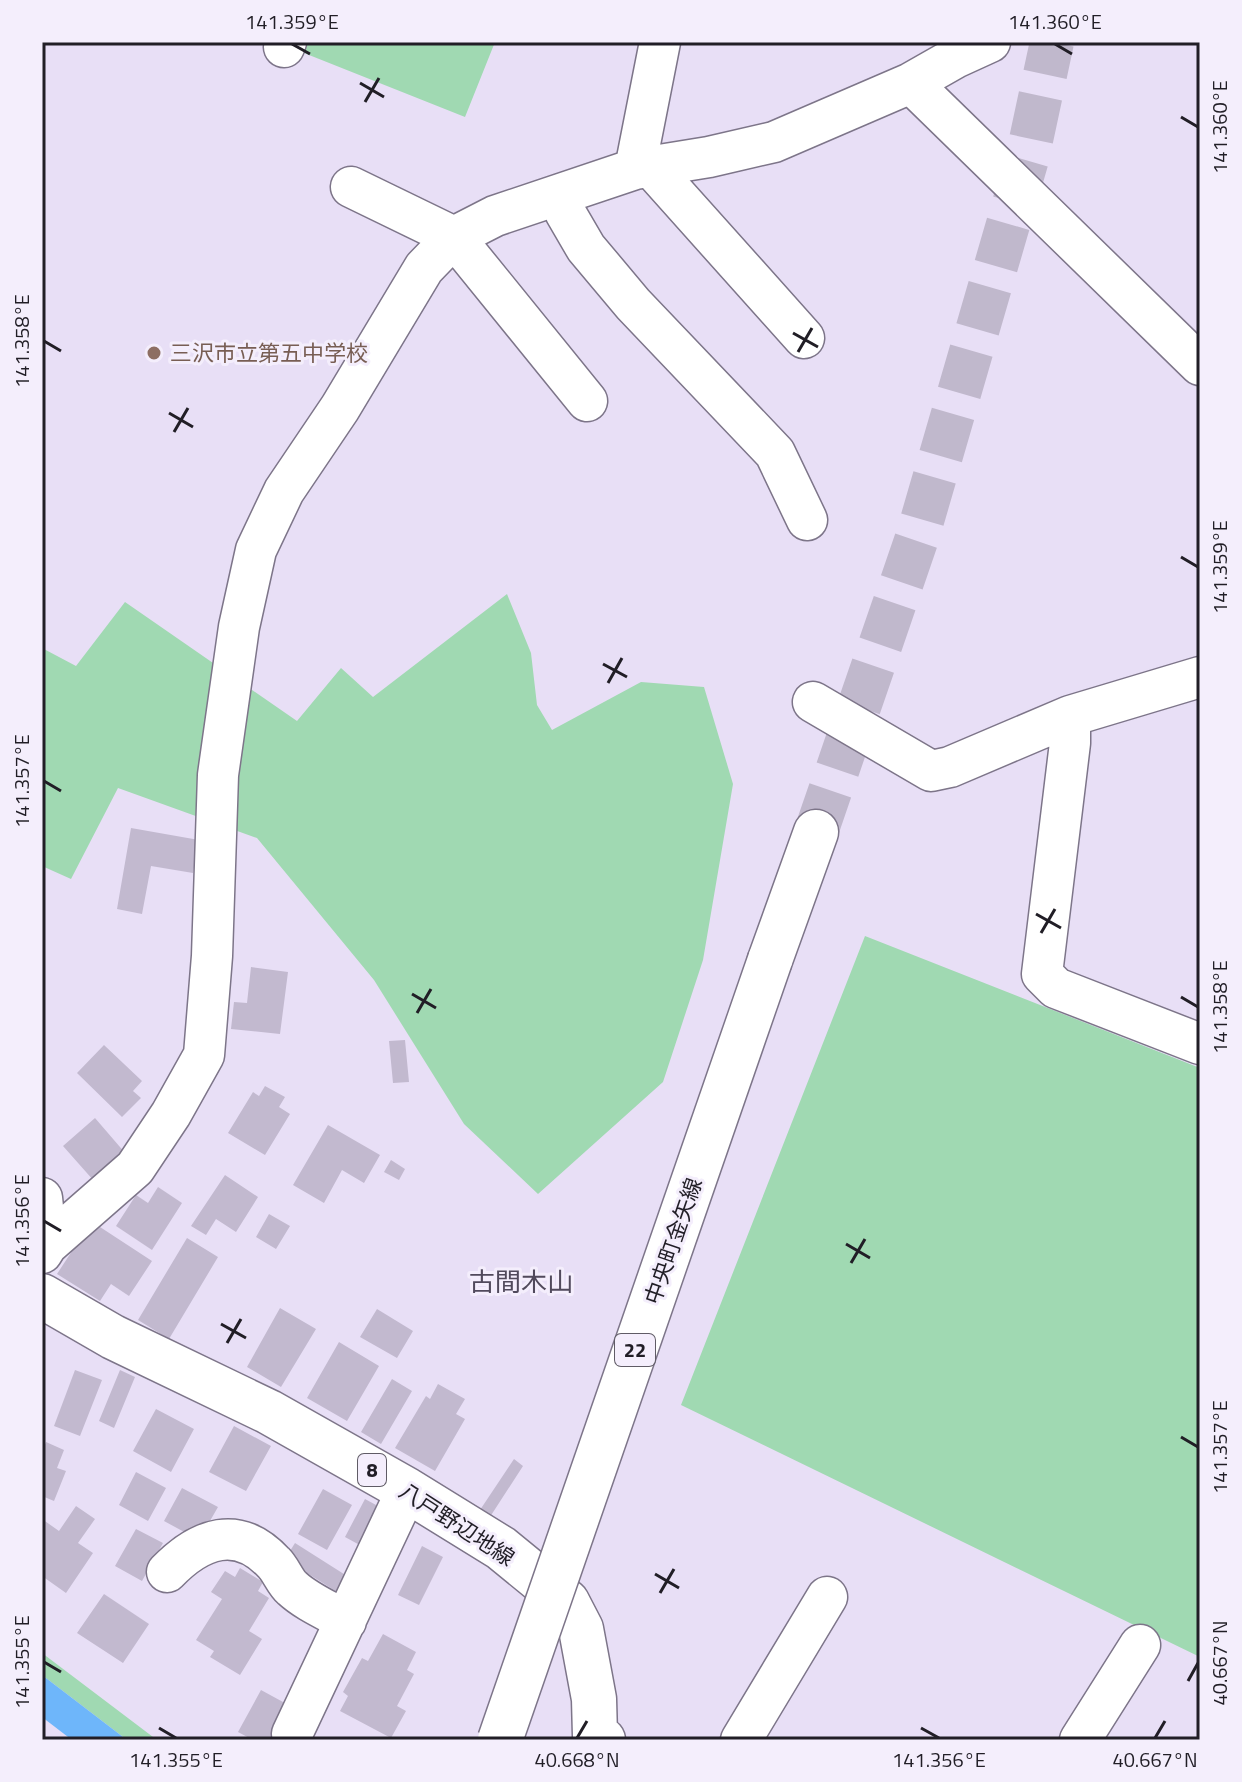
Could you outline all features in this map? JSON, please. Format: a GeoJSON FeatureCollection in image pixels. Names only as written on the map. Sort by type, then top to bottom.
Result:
{"type":"FeatureCollection","features":[{"type":"Feature","properties":{"kind":"main road","name":"中央町金矢線"},"geometry":{"type":"LineString","coordinates":[[500,1740],[816,832]]}},
{"type":"Feature","properties":{"kind":"main road","name":"八戸野辺地線"},"geometry":{"type":"LineString","coordinates":[[42,1296],[113,1337],[269,1412],[407,1490],[501,1548],[567,1602],[581,1629],[594,1699],[597,1739]]}},
{"type":"Feature","properties":{"kind":"street"},"geometry":{"type":"LineString","coordinates":[[643,168],[660,42]]}},
{"type":"Feature","properties":{"kind":"street"},"geometry":{"type":"LineString","coordinates":[[45,1249],[135,1168],[171,1114],[204,1055],[212,956],[218,775],[239,627],[256,550],[284,491],[340,408],[424,268],[454,237],[495,216],[643,168],[774,142],[911,83],[990,42]]}},
{"type":"Feature","properties":{"kind":"street"},"geometry":{"type":"LineString","coordinates":[[911,83],[1200,365]]}},
{"type":"Feature","properties":{"kind":"street"},"geometry":{"type":"LineString","coordinates":[[643,168],[804,338]]}},
{"type":"Feature","properties":{"kind":"street"},"geometry":{"type":"LineString","coordinates":[[351,187],[454,237],[587,401]]}},
{"type":"Feature","properties":{"kind":"street"},"geometry":{"type":"LineString","coordinates":[[565,193],[565,212],[586,248],[633,304],[775,453],[807,520]]}},
{"type":"Feature","properties":{"kind":"street"},"geometry":{"type":"LineString","coordinates":[[813,702],[931,771],[950,767],[1070,716],[1200,677]]}},
{"type":"Feature","properties":{"kind":"street"},"geometry":{"type":"LineString","coordinates":[[1070,716],[1070,743],[1042,974],[1056,988],[1200,1044]]}},
{"type":"Feature","properties":{"kind":"street"},"geometry":{"type":"LineString","coordinates":[[42,1198],[45,1249]]}},
{"type":"Feature","properties":{"kind":"street"},"geometry":{"type":"LineString","coordinates":[[292,1734],[407,1490]]}},
{"type":"Feature","properties":{"kind":"street"},"geometry":{"type":"LineString","coordinates":[[167,1572],[187,1551],[229,1537],[252,1545],[275,1563],[291,1588],[346,1621]]}},
{"type":"Feature","properties":{"kind":"street"},"geometry":{"type":"LineString","coordinates":[[741,1740],[827,1597]]}},
{"type":"Feature","properties":{"kind":"street"},"geometry":{"type":"LineString","coordinates":[[1080,1740],[1140,1645]]}},
{"type":"Feature","properties":{"kind":"green space"},"geometry":{"type":"Polygon","coordinates":[[[303,42],[495,42],[465,117],[299,51],[303,42]]]}},
{"type":"Feature","properties":{"kind":"green space"},"geometry":{"type":"Polygon","coordinates":[[[507,594],[531,653],[537,705],[552,730],[641,682],[704,687],[733,784],[703,960],[663,1082],[538,1194],[464,1124],[374,980],[257,838],[118,788],[71,879],[42,866],[42,648],[76,666],[125,602],[297,721],[341,668],[373,697],[507,594]]]}},
{"type":"Feature","properties":{"kind":"green space"},"geometry":{"type":"Polygon","coordinates":[[[865,936],[1200,1068],[1200,1657],[681,1405],[865,936]]]}},
{"type":"Feature","properties":{"kind":"green space"},"geometry":{"type":"Polygon","coordinates":[[[42,1653],[157,1740],[127,1740],[42,1675],[42,1653]]]}},
{"type":"Feature","properties":{"kind":"water"},"geometry":{"type":"Polygon","coordinates":[[[42,1675],[127,1740],[72,1740],[42,1717],[42,1675]]]}},
{"type":"Feature","properties":{"kind":"building"},"geometry":{"type":"Polygon","coordinates":[[[131,828],[199,840],[193,873],[151,866],[142,914],[117,909],[131,828]]]}},
{"type":"Feature","properties":{"kind":"building"},"geometry":{"type":"Polygon","coordinates":[[[251,967],[288,972],[280,1034],[231,1029],[234,1002],[247,1003],[251,967]]]}},
{"type":"Feature","properties":{"kind":"building"},"geometry":{"type":"Polygon","coordinates":[[[405,1040],[409,1082],[393,1083],[389,1041],[405,1040]]]}},
{"type":"Feature","properties":{"kind":"building"},"geometry":{"type":"Polygon","coordinates":[[[104,1045],[142,1081],[133,1091],[141,1098],[122,1117],[77,1073],[104,1045]]]}},
{"type":"Feature","properties":{"kind":"building"},"geometry":{"type":"Polygon","coordinates":[[[265,1086],[285,1097],[279,1107],[290,1114],[265,1155],[228,1133],[253,1092],[259,1096],[265,1086]]]}},
{"type":"Feature","properties":{"kind":"building"},"geometry":{"type":"Polygon","coordinates":[[[95,1118],[126,1154],[94,1181],[63,1146],[95,1118]]]}},
{"type":"Feature","properties":{"kind":"building"},"geometry":{"type":"Polygon","coordinates":[[[328,1125],[380,1155],[364,1183],[342,1170],[324,1203],[293,1185],[328,1125]]]}},
{"type":"Feature","properties":{"kind":"building"},"geometry":{"type":"Polygon","coordinates":[[[391,1160],[405,1169],[399,1180],[384,1172],[391,1160]]]}},
{"type":"Feature","properties":{"kind":"building"},"geometry":{"type":"Polygon","coordinates":[[[225,1175],[258,1197],[236,1232],[216,1219],[206,1235],[191,1226],[225,1175]]]}},
{"type":"Feature","properties":{"kind":"building"},"geometry":{"type":"Polygon","coordinates":[[[158,1187],[182,1203],[152,1250],[116,1226],[136,1195],[148,1203],[158,1187]]]}},
{"type":"Feature","properties":{"kind":"building"},"geometry":{"type":"Polygon","coordinates":[[[269,1214],[290,1226],[276,1249],[256,1237],[269,1214]]]}},
{"type":"Feature","properties":{"kind":"building"},"geometry":{"type":"Polygon","coordinates":[[[100,1227],[152,1261],[129,1296],[111,1284],[100,1301],[57,1274],[74,1248],[100,1227]]]}},
{"type":"Feature","properties":{"kind":"building"},"geometry":{"type":"Polygon","coordinates":[[[187,1238],[218,1257],[169,1339],[138,1320],[187,1238]]]}},
{"type":"Feature","properties":{"kind":"building"},"geometry":{"type":"Polygon","coordinates":[[[280,1308],[316,1329],[281,1387],[247,1367],[280,1308]]]}},
{"type":"Feature","properties":{"kind":"building"},"geometry":{"type":"Polygon","coordinates":[[[377,1309],[413,1331],[397,1358],[360,1337],[377,1309]]]}},
{"type":"Feature","properties":{"kind":"building"},"geometry":{"type":"Polygon","coordinates":[[[339,1342],[379,1366],[347,1421],[307,1398],[339,1342]]]}},
{"type":"Feature","properties":{"kind":"building"},"geometry":{"type":"Polygon","coordinates":[[[75,1370],[102,1380],[80,1436],[54,1426],[75,1370]]]}},
{"type":"Feature","properties":{"kind":"building"},"geometry":{"type":"Polygon","coordinates":[[[120,1370],[135,1377],[114,1428],[99,1421],[120,1370]]]}},
{"type":"Feature","properties":{"kind":"building"},"geometry":{"type":"Polygon","coordinates":[[[392,1379],[412,1391],[381,1444],[361,1432],[392,1379]]]}},
{"type":"Feature","properties":{"kind":"building"},"geometry":{"type":"Polygon","coordinates":[[[438,1384],[465,1399],[456,1414],[465,1419],[435,1471],[395,1448],[426,1396],[430,1399],[438,1384]]]}},
{"type":"Feature","properties":{"kind":"building"},"geometry":{"type":"Polygon","coordinates":[[[156,1409],[194,1429],[171,1472],[133,1451],[156,1409]]]}},
{"type":"Feature","properties":{"kind":"building"},"geometry":{"type":"Polygon","coordinates":[[[234,1426],[271,1446],[246,1491],[209,1472],[234,1426]]]}},
{"type":"Feature","properties":{"kind":"building"},"geometry":{"type":"Polygon","coordinates":[[[46,1442],[64,1450],[57,1468],[66,1471],[54,1501],[42,1496],[42,1452],[46,1442]]]}},
{"type":"Feature","properties":{"kind":"building"},"geometry":{"type":"Polygon","coordinates":[[[514,1459],[523,1466],[488,1520],[478,1513],[514,1459]]]}},
{"type":"Feature","properties":{"kind":"building"},"geometry":{"type":"Polygon","coordinates":[[[136,1472],[166,1488],[148,1521],[119,1505],[136,1472]]]}},
{"type":"Feature","properties":{"kind":"building"},"geometry":{"type":"Polygon","coordinates":[[[182,1488],[218,1507],[199,1540],[164,1521],[182,1488]]]}},
{"type":"Feature","properties":{"kind":"building"},"geometry":{"type":"Polygon","coordinates":[[[323,1489],[352,1505],[327,1550],[298,1534],[323,1489]]]}},
{"type":"Feature","properties":{"kind":"building"},"geometry":{"type":"Polygon","coordinates":[[[365,1499],[387,1511],[367,1549],[345,1537],[365,1499]]]}},
{"type":"Feature","properties":{"kind":"building"},"geometry":{"type":"Polygon","coordinates":[[[76,1506],[95,1519],[78,1543],[93,1553],[66,1593],[42,1576],[42,1519],[59,1531],[76,1506]]]}},
{"type":"Feature","properties":{"kind":"building"},"geometry":{"type":"Polygon","coordinates":[[[136,1529],[163,1543],[142,1581],[115,1566],[136,1529]]]}},
{"type":"Feature","properties":{"kind":"building"},"geometry":{"type":"Polygon","coordinates":[[[295,1543],[347,1576],[337,1592],[285,1559],[295,1543]]]}},
{"type":"Feature","properties":{"kind":"building"},"geometry":{"type":"Polygon","coordinates":[[[422,1546],[443,1557],[419,1605],[398,1595],[422,1546]]]}},
{"type":"Feature","properties":{"kind":"building"},"geometry":{"type":"Polygon","coordinates":[[[240,1568],[263,1582],[258,1591],[269,1598],[249,1631],[262,1639],[240,1675],[210,1657],[214,1651],[196,1640],[222,1599],[211,1592],[225,1571],[235,1577],[240,1568]]]}},
{"type":"Feature","properties":{"kind":"building"},"geometry":{"type":"Polygon","coordinates":[[[104,1594],[149,1624],[123,1663],[77,1633],[104,1594]]]}},
{"type":"Feature","properties":{"kind":"building"},"geometry":{"type":"Polygon","coordinates":[[[383,1634],[416,1652],[407,1670],[414,1674],[397,1706],[406,1711],[391,1738],[340,1711],[348,1696],[343,1692],[362,1658],[368,1661],[383,1634]]]}},
{"type":"Feature","properties":{"kind":"building"},"geometry":{"type":"Polygon","coordinates":[[[261,1690],[294,1708],[277,1740],[253,1740],[238,1732],[261,1690]]]}},
{"type":"Feature","properties":{"kind":"tunnel"},"geometry":{"type":"LineString","coordinates":[[816,832],[917,538],[1027,159],[1052,42]]}},
{"type":"Feature","properties":{"kind":"place","name":"三沢市立第五中学校"},"geometry":{"type":"Point","coordinates":[154,353]}},
{"type":"Feature","properties":{"kind":"district","name":"古間木山"},"geometry":{"type":"Point","coordinates":[521,1282]}}]}
